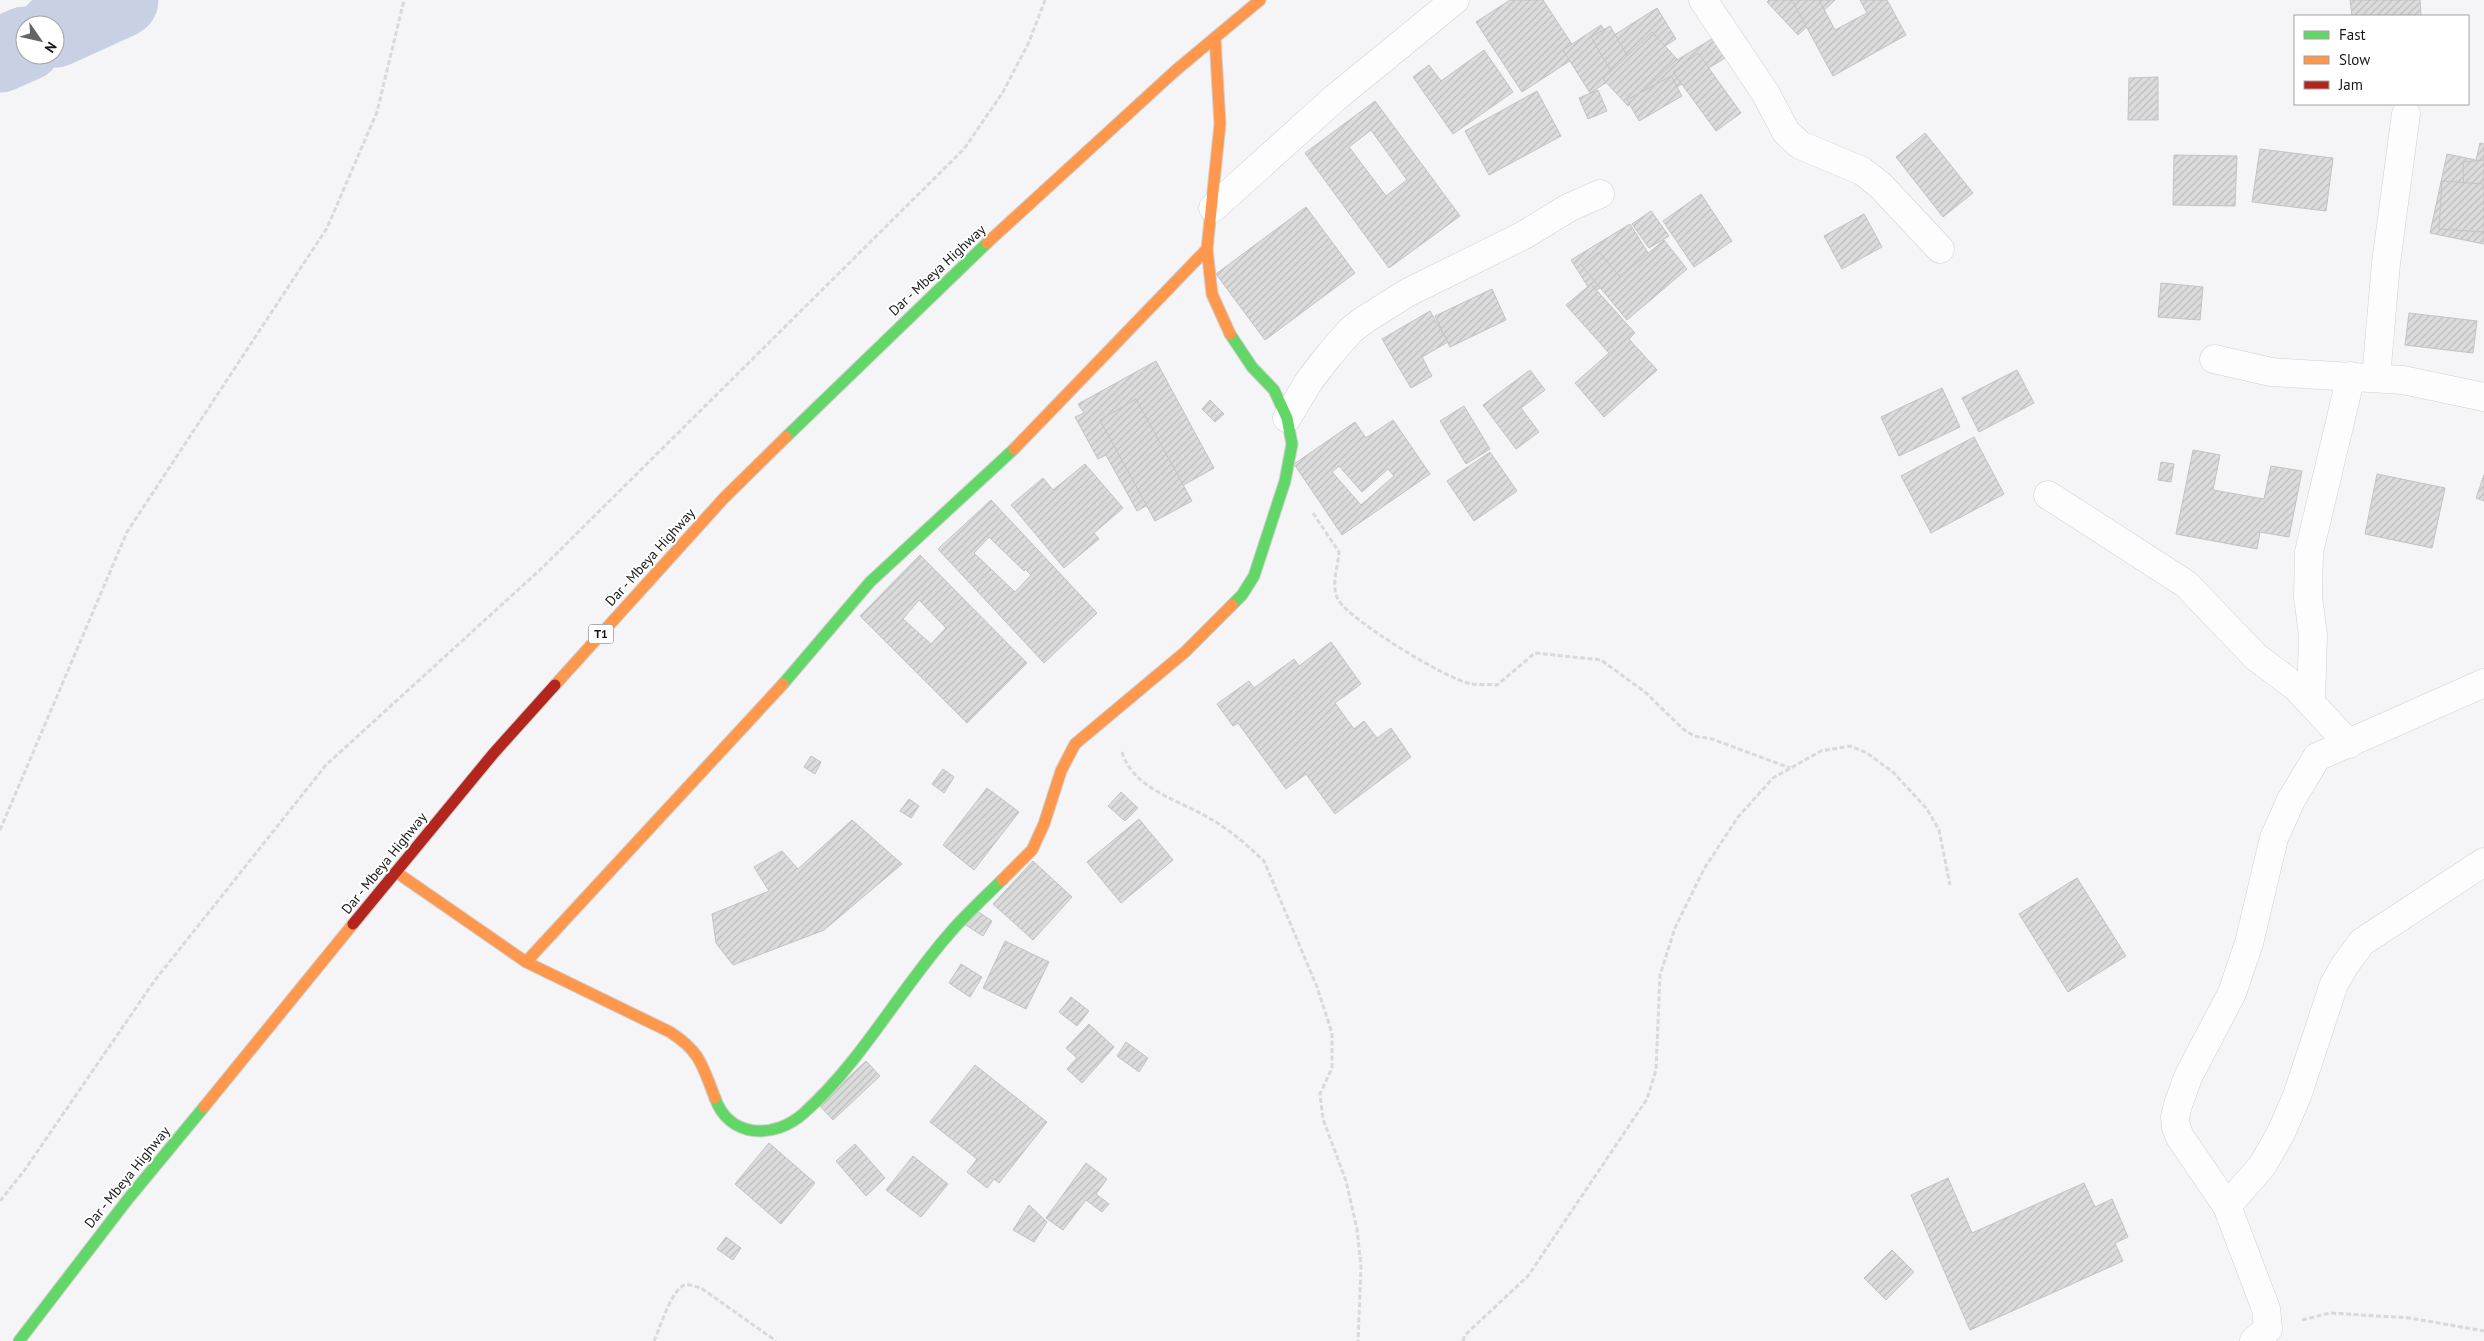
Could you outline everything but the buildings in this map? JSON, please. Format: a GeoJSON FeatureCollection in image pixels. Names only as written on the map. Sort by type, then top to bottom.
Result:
{"type":"FeatureCollection","features":[{"type":"Feature","properties":{"kind":"main road","name":"Dar - Mbeya Highway"},"geometry":{"type":"LineString","coordinates":[[19,1341],[128,1198],[493,754],[724,498],[952,275],[1175,71],[1260,0]]}},
{"type":"Feature","properties":{"kind":"main road"},"geometry":{"type":"LineString","coordinates":[[396,872],[526,962],[670,1032],[687,1044],[700,1058],[718,1107],[725,1118],[736,1126],[752,1131],[773,1130],[803,1114],[843,1072],[949,933],[1032,850],[1040,835],[1062,762],[1075,744],[1185,652],[1242,595],[1254,576],[1286,481],[1292,444],[1287,418],[1274,390],[1252,367],[1232,338],[1212,294],[1207,249],[1213,208],[1220,124],[1215,38]]}},
{"type":"Feature","properties":{"kind":"main road"},"geometry":{"type":"LineString","coordinates":[[526,962],[784,683],[870,582],[1020,444],[1207,249]]}},
{"type":"Feature","properties":{"kind":"street"},"geometry":{"type":"LineString","coordinates":[[1213,208],[1335,98],[1455,0]]}},
{"type":"Feature","properties":{"kind":"street"},"geometry":{"type":"LineString","coordinates":[[1703,0],[1766,94],[1786,132],[1800,145],[1862,171],[1880,185],[1940,249]]}},
{"type":"Feature","properties":{"kind":"street"},"geometry":{"type":"LineString","coordinates":[[2311,703],[2313,635],[2308,597],[2309,552],[2364,377],[2386,263],[2406,114]]}},
{"type":"Feature","properties":{"kind":"street"},"geometry":{"type":"LineString","coordinates":[[1287,418],[1309,381],[1330,354],[1350,331],[1364,320],[1407,293],[1524,235],[1570,207],[1600,194]]}},
{"type":"Feature","properties":{"kind":"street"},"geometry":{"type":"LineString","coordinates":[[2214,359],[2271,372],[2403,380],[2484,397]]}},
{"type":"Feature","properties":{"kind":"street"},"geometry":{"type":"LineString","coordinates":[[2048,495],[2186,584],[2256,657],[2296,687],[2349,744]]}},
{"type":"Feature","properties":{"kind":"street"},"geometry":{"type":"LineString","coordinates":[[2261,1335],[2266,1309],[2227,1206],[2180,1137],[2175,1117],[2178,1105],[2188,1077],[2232,993],[2249,943],[2274,838],[2291,800],[2317,757],[2484,683]]}},
{"type":"Feature","properties":{"kind":"street"},"geometry":{"type":"LineString","coordinates":[[2227,1206],[2262,1166],[2281,1134],[2297,1096],[2334,984],[2350,957],[2362,942],[2484,862]]}},
{"type":"Feature","properties":{"kind":"path"},"geometry":{"type":"LineString","coordinates":[[0,830],[127,532],[327,228],[377,112],[404,0]]}},
{"type":"Feature","properties":{"kind":"path"},"geometry":{"type":"LineString","coordinates":[[0,1201],[24,1172],[155,980],[326,764],[542,568],[959,155],[1003,92],[1028,42],[1045,0]]}},
{"type":"Feature","properties":{"kind":"path"},"geometry":{"type":"LineString","coordinates":[[1286,481],[1322,524],[1337,547],[1339,560],[1335,578],[1339,600],[1358,619],[1431,667],[1470,684],[1497,685],[1535,653],[1601,660],[1645,692],[1683,729],[1694,736],[1712,739],[1790,768]]}},
{"type":"Feature","properties":{"kind":"path"},"geometry":{"type":"LineString","coordinates":[[1110,714],[1124,760],[1140,780],[1210,818],[1250,847],[1264,860],[1317,987],[1332,1033],[1332,1068],[1320,1094],[1323,1119],[1346,1181],[1357,1229],[1361,1267],[1358,1341]]}},
{"type":"Feature","properties":{"kind":"path"},"geometry":{"type":"LineString","coordinates":[[1463,1341],[1465,1335],[1528,1276],[1647,1099],[1656,1070],[1660,976],[1675,928],[1704,869],[1738,817],[1773,778],[1821,752],[1850,746],[1874,758],[1894,773],[1927,809],[1939,830],[1950,885]]}},
{"type":"Feature","properties":{"kind":"path"},"geometry":{"type":"LineString","coordinates":[[654,1341],[675,1292],[684,1285],[701,1288],[776,1341]]}},
{"type":"Feature","properties":{"kind":"path"},"geometry":{"type":"LineString","coordinates":[[2261,1335],[2330,1314],[2410,1318],[2484,1331]]}},
{"type":"Feature","properties":{"kind":"waterway"},"geometry":{"type":"LineString","coordinates":[[65,25],[121,0]]}},
{"type":"Feature","properties":{"kind":"waterway"},"geometry":{"type":"LineString","coordinates":[[0,55],[15,48]]}},
{"type":"Feature","properties":{"kind":"traffic: fast"},"geometry":{"type":"LineString","coordinates":[[786,437],[987,243]]}},
{"type":"Feature","properties":{"kind":"traffic: fast"},"geometry":{"type":"LineString","coordinates":[[1230,334],[1252,367],[1274,390],[1287,418],[1292,444],[1285,481],[1254,576],[1242,595],[1232,605]]}},
{"type":"Feature","properties":{"kind":"traffic: fast"},"geometry":{"type":"LineString","coordinates":[[783,684],[870,582],[1014,449]]}},
{"type":"Feature","properties":{"kind":"traffic: fast"},"geometry":{"type":"LineString","coordinates":[[715,1098],[722,1111],[731,1121],[741,1127],[754,1131],[779,1128],[792,1122],[804,1113],[844,1072],[949,934],[1002,880]]}},
{"type":"Feature","properties":{"kind":"traffic: fast"},"geometry":{"type":"LineString","coordinates":[[19,1341],[128,1199],[204,1107]]}},
{"type":"Feature","properties":{"kind":"traffic: slow"},"geometry":{"type":"LineString","coordinates":[[987,243],[1175,71],[1260,0]]}},
{"type":"Feature","properties":{"kind":"traffic: slow"},"geometry":{"type":"LineString","coordinates":[[1215,38],[1220,124],[1207,249],[1212,294],[1230,334]]}},
{"type":"Feature","properties":{"kind":"traffic: slow"},"geometry":{"type":"LineString","coordinates":[[1014,449],[1207,249]]}},
{"type":"Feature","properties":{"kind":"traffic: slow"},"geometry":{"type":"LineString","coordinates":[[555,685],[724,498],[786,437]]}},
{"type":"Feature","properties":{"kind":"traffic: slow"},"geometry":{"type":"LineString","coordinates":[[1002,880],[1032,850],[1044,824],[1061,771],[1075,744],[1185,652],[1232,605]]}},
{"type":"Feature","properties":{"kind":"traffic: slow"},"geometry":{"type":"LineString","coordinates":[[526,962],[783,684]]}},
{"type":"Feature","properties":{"kind":"traffic: slow"},"geometry":{"type":"LineString","coordinates":[[396,872],[526,962],[670,1032],[680,1039],[699,1060],[715,1098]]}},
{"type":"Feature","properties":{"kind":"traffic: slow"},"geometry":{"type":"LineString","coordinates":[[204,1107],[353,924]]}},
{"type":"Feature","properties":{"kind":"traffic: jam"},"geometry":{"type":"LineString","coordinates":[[353,924],[493,754],[555,685]]}}]}
